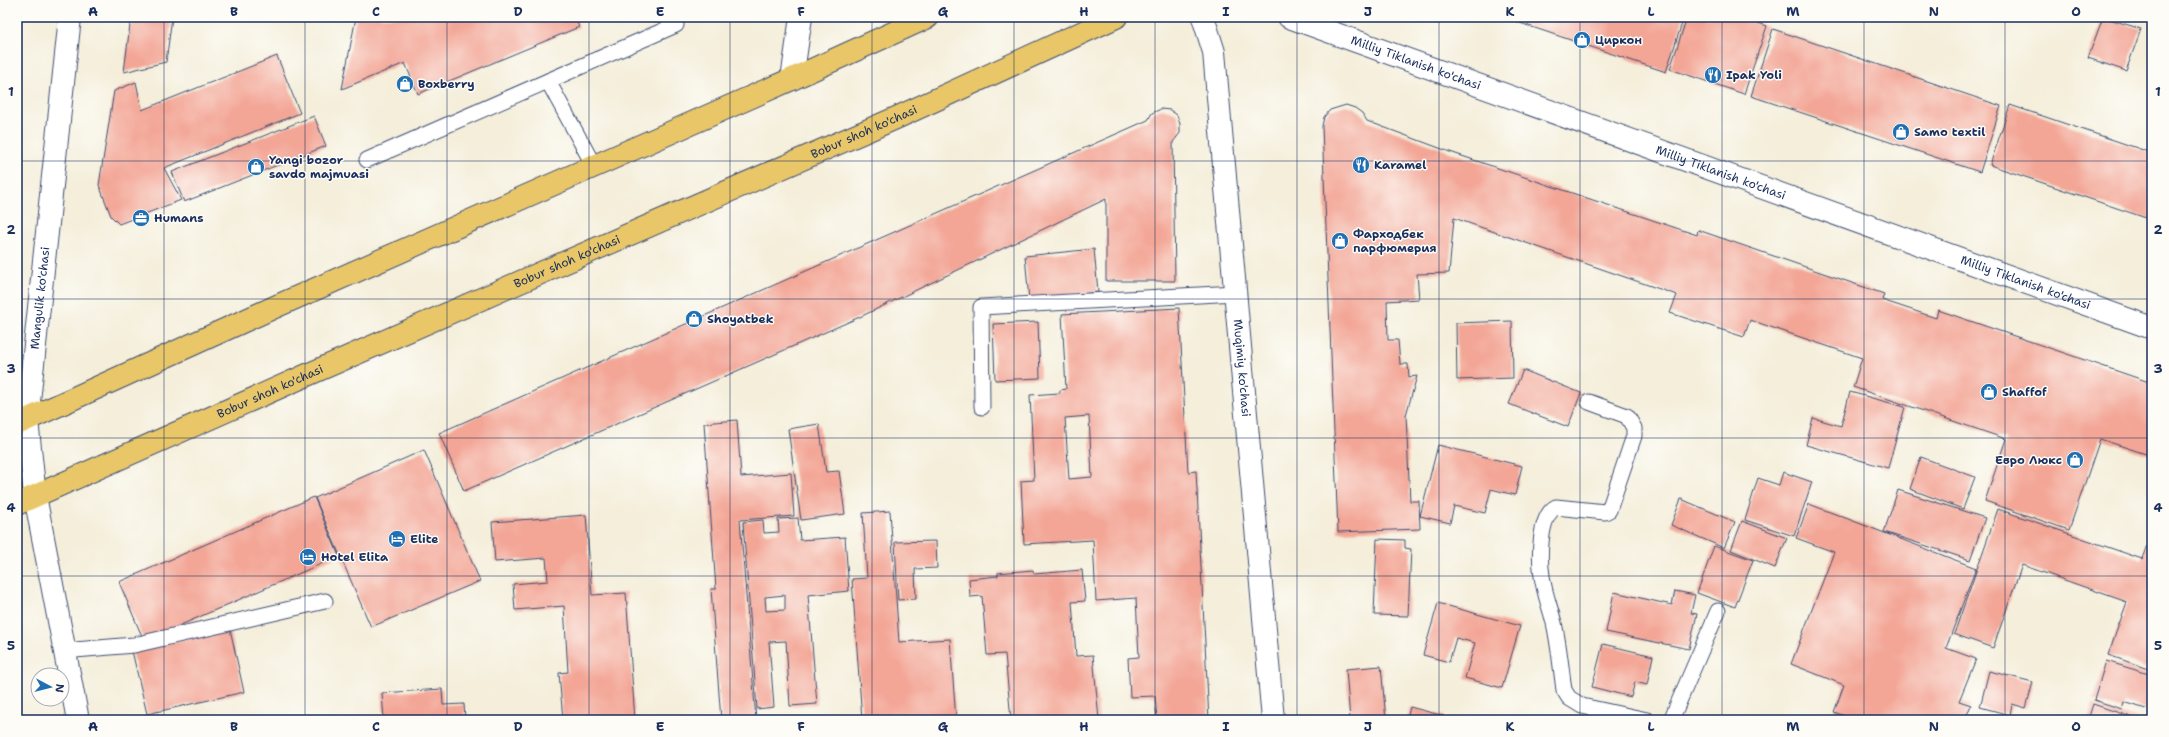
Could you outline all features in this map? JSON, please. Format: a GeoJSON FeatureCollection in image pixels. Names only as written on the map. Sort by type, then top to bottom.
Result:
{"type":"FeatureCollection","features":[{"type":"Feature","properties":{"kind":"main road"},"geometry":{"type":"LineString","coordinates":[[22,422],[270,309],[792,79],[928,17]]}},
{"type":"Feature","properties":{"kind":"main road","name":"Bobur shoh ko'chasi"},"geometry":{"type":"LineString","coordinates":[[26,500],[307,375],[896,118],[1116,17]]}},
{"type":"Feature","properties":{"kind":"street","name":"Mangulik ko'chasi"},"geometry":{"type":"LineString","coordinates":[[70,17],[22,422],[26,500],[63,651],[78,720]]}},
{"type":"Feature","properties":{"kind":"street"},"geometry":{"type":"LineString","coordinates":[[792,79],[801,17]]}},
{"type":"Feature","properties":{"kind":"street","name":"Muqimiy ko'chasi"},"geometry":{"type":"LineString","coordinates":[[1203,17],[1214,52],[1273,720]]}},
{"type":"Feature","properties":{"kind":"street","name":"Milliy Tiklanish ko'chasi"},"geometry":{"type":"LineString","coordinates":[[1290,17],[2152,328]]}},
{"type":"Feature","properties":{"kind":"lane"},"geometry":{"type":"LineString","coordinates":[[368,160],[676,25]]}},
{"type":"Feature","properties":{"kind":"lane"},"geometry":{"type":"LineString","coordinates":[[548,81],[594,166]]}},
{"type":"Feature","properties":{"kind":"lane"},"geometry":{"type":"LineString","coordinates":[[982,407],[981,307],[1236,293]]}},
{"type":"Feature","properties":{"kind":"lane"},"geometry":{"type":"LineString","coordinates":[[1589,402],[1627,416],[1632,422],[1634,436],[1609,510],[1605,512],[1556,507],[1550,511],[1546,517],[1541,548],[1542,575],[1554,624],[1564,690],[1569,698],[1582,706],[1647,720]]}},
{"type":"Feature","properties":{"kind":"lane"},"geometry":{"type":"LineString","coordinates":[[63,651],[134,645],[325,601]]}},
{"type":"Feature","properties":{"kind":"lane"},"geometry":{"type":"LineString","coordinates":[[1671,720],[1718,611]]}},
{"type":"Feature","properties":{"kind":"building"},"geometry":{"type":"Polygon","coordinates":[[[131,17],[172,17],[166,62],[124,72],[131,17]]]}},
{"type":"Feature","properties":{"kind":"building"},"geometry":{"type":"Polygon","coordinates":[[[356,17],[575,17],[579,27],[418,94],[405,63],[342,89],[356,17]]]}},
{"type":"Feature","properties":{"kind":"building"},"geometry":{"type":"Polygon","coordinates":[[[1519,17],[1684,17],[1666,72],[1517,22],[1519,17]]]}},
{"type":"Feature","properties":{"kind":"building"},"geometry":{"type":"Polygon","coordinates":[[[1687,17],[1741,17],[1767,26],[1744,94],[1670,69],[1687,17]]]}},
{"type":"Feature","properties":{"kind":"building"},"geometry":{"type":"Polygon","coordinates":[[[2103,17],[2141,29],[2126,71],[2088,58],[2103,17]]]}},
{"type":"Feature","properties":{"kind":"building"},"geometry":{"type":"Polygon","coordinates":[[[1773,29],[2001,106],[1980,172],[1751,96],[1773,29]]]}},
{"type":"Feature","properties":{"kind":"building"},"geometry":{"type":"Polygon","coordinates":[[[277,56],[300,113],[164,168],[181,200],[119,224],[111,216],[99,185],[114,91],[136,82],[142,110],[277,56]]]}},
{"type":"Feature","properties":{"kind":"building"},"geometry":{"type":"Polygon","coordinates":[[[1346,105],[1355,108],[1362,113],[1367,121],[1450,152],[1697,235],[1698,230],[1884,294],[1882,300],[1936,318],[1938,310],[2152,383],[2152,456],[2100,439],[2069,530],[1985,501],[2006,439],[1853,387],[1862,358],[1750,320],[1744,337],[1670,313],[1677,295],[1454,218],[1449,273],[1417,274],[1419,299],[1387,301],[1388,340],[1398,340],[1400,364],[1408,364],[1409,377],[1417,376],[1406,415],[1410,501],[1419,501],[1420,529],[1338,532],[1322,126],[1324,117],[1330,110],[1346,105]]]}},
{"type":"Feature","properties":{"kind":"building"},"geometry":{"type":"Polygon","coordinates":[[[2010,105],[2152,153],[2152,220],[1990,165],[2010,105]]]}},
{"type":"Feature","properties":{"kind":"building"},"geometry":{"type":"Polygon","coordinates":[[[1161,109],[1170,110],[1177,115],[1180,124],[1180,133],[1173,142],[1175,281],[1106,281],[1106,199],[862,316],[464,491],[439,433],[1148,120],[1152,113],[1161,109]]]}},
{"type":"Feature","properties":{"kind":"building"},"geometry":{"type":"Polygon","coordinates":[[[314,116],[326,146],[184,202],[172,172],[314,116]]]}},
{"type":"Feature","properties":{"kind":"building"},"geometry":{"type":"Polygon","coordinates":[[[1094,249],[1098,292],[1029,300],[1025,256],[1094,249]]]}},
{"type":"Feature","properties":{"kind":"building"},"geometry":{"type":"Polygon","coordinates":[[[1179,308],[1188,472],[1196,471],[1209,720],[1157,720],[1155,696],[1130,697],[1128,658],[1139,657],[1136,598],[1096,601],[1093,540],[1024,544],[1021,481],[1034,480],[1030,395],[1060,393],[1060,390],[1066,389],[1062,314],[1179,308]],[[1089,416],[1065,418],[1069,479],[1092,477],[1089,416]]]}},
{"type":"Feature","properties":{"kind":"building"},"geometry":{"type":"Polygon","coordinates":[[[1512,321],[1513,378],[1457,380],[1456,323],[1512,321]]]}},
{"type":"Feature","properties":{"kind":"building"},"geometry":{"type":"Polygon","coordinates":[[[1038,322],[1040,378],[995,380],[993,324],[1038,322]]]}},
{"type":"Feature","properties":{"kind":"building"},"geometry":{"type":"Polygon","coordinates":[[[1523,370],[1581,393],[1568,427],[1509,404],[1523,370]]]}},
{"type":"Feature","properties":{"kind":"building"},"geometry":{"type":"Polygon","coordinates":[[[1850,392],[1905,407],[1888,468],[1806,445],[1813,418],[1841,426],[1850,392]]]}},
{"type":"Feature","properties":{"kind":"building"},"geometry":{"type":"Polygon","coordinates":[[[737,420],[741,477],[791,473],[794,516],[740,520],[756,720],[721,720],[711,589],[716,589],[704,423],[737,420]]]}},
{"type":"Feature","properties":{"kind":"building"},"geometry":{"type":"Polygon","coordinates":[[[819,424],[826,472],[839,471],[845,514],[801,520],[788,429],[819,424]]]}},
{"type":"Feature","properties":{"kind":"building"},"geometry":{"type":"Polygon","coordinates":[[[1438,445],[1522,466],[1515,495],[1491,489],[1485,513],[1454,506],[1450,523],[1420,516],[1438,445]]]}},
{"type":"Feature","properties":{"kind":"building","name":"Elite"},"geometry":{"type":"Polygon","coordinates":[[[424,450],[480,581],[371,627],[315,498],[424,450]]]}},
{"type":"Feature","properties":{"kind":"building"},"geometry":{"type":"Polygon","coordinates":[[[1921,457],[1975,477],[1963,509],[1910,489],[1921,457]]]}},
{"type":"Feature","properties":{"kind":"building"},"geometry":{"type":"Polygon","coordinates":[[[1783,472],[1812,482],[1794,536],[1745,520],[1758,478],[1779,485],[1783,472]]]}},
{"type":"Feature","properties":{"kind":"building"},"geometry":{"type":"Polygon","coordinates":[[[1898,490],[1985,518],[1970,560],[1884,532],[1898,490]]]}},
{"type":"Feature","properties":{"kind":"building"},"geometry":{"type":"Polygon","coordinates":[[[314,497],[339,556],[144,641],[119,582],[314,497]]]}},
{"type":"Feature","properties":{"kind":"building"},"geometry":{"type":"Polygon","coordinates":[[[1681,499],[1735,522],[1724,548],[1671,525],[1681,499]]]}},
{"type":"Feature","properties":{"kind":"building"},"geometry":{"type":"Polygon","coordinates":[[[1809,504],[1976,568],[1946,648],[1976,659],[1959,701],[1971,705],[1965,720],[1855,720],[1834,712],[1844,685],[1791,664],[1834,552],[1796,538],[1809,504]]]}},
{"type":"Feature","properties":{"kind":"building"},"geometry":{"type":"Polygon","coordinates":[[[1998,509],[2142,559],[2148,542],[2152,543],[2152,670],[2108,655],[2127,602],[2022,565],[1993,648],[1954,634],[1998,509]]]}},
{"type":"Feature","properties":{"kind":"building"},"geometry":{"type":"Polygon","coordinates":[[[890,511],[899,642],[950,639],[956,720],[862,720],[852,579],[867,578],[863,513],[890,511]]]}},
{"type":"Feature","properties":{"kind":"building"},"geometry":{"type":"Polygon","coordinates":[[[586,515],[592,595],[626,593],[635,720],[563,720],[559,673],[568,672],[564,606],[515,610],[513,584],[548,581],[546,558],[495,562],[492,522],[586,515]]]}},
{"type":"Feature","properties":{"kind":"building"},"geometry":{"type":"Polygon","coordinates":[[[798,518],[800,540],[845,537],[849,591],[808,595],[817,704],[790,706],[786,641],[769,642],[774,707],[757,709],[743,522],[763,520],[764,533],[779,532],[778,519],[798,518]],[[785,595],[765,597],[766,611],[785,610],[785,595]]]}},
{"type":"Feature","properties":{"kind":"building"},"geometry":{"type":"Polygon","coordinates":[[[1742,521],[1787,538],[1775,568],[1731,550],[1742,521]]]}},
{"type":"Feature","properties":{"kind":"building"},"geometry":{"type":"Polygon","coordinates":[[[1377,539],[1405,540],[1405,548],[1411,549],[1408,616],[1374,615],[1377,539]]]}},
{"type":"Feature","properties":{"kind":"building"},"geometry":{"type":"Polygon","coordinates":[[[936,541],[937,568],[915,569],[916,599],[898,600],[895,542],[936,541]]]}},
{"type":"Feature","properties":{"kind":"building"},"geometry":{"type":"Polygon","coordinates":[[[1714,546],[1753,560],[1735,607],[1697,593],[1714,546]]]}},
{"type":"Feature","properties":{"kind":"building"},"geometry":{"type":"Polygon","coordinates":[[[1033,570],[1034,574],[1082,570],[1085,601],[1072,602],[1076,656],[1093,655],[1099,720],[1011,720],[1005,654],[987,655],[982,596],[970,597],[969,579],[998,576],[998,573],[1033,570]]]}},
{"type":"Feature","properties":{"kind":"building"},"geometry":{"type":"Polygon","coordinates":[[[1675,591],[1695,595],[1691,613],[1697,614],[1689,649],[1606,632],[1614,592],[1672,605],[1675,591]]]}},
{"type":"Feature","properties":{"kind":"building"},"geometry":{"type":"Polygon","coordinates":[[[1438,603],[1520,626],[1502,688],[1465,678],[1475,643],[1456,638],[1449,662],[1423,655],[1438,603]]]}},
{"type":"Feature","properties":{"kind":"building"},"geometry":{"type":"Polygon","coordinates":[[[230,629],[244,692],[147,714],[132,651],[230,629]]]}},
{"type":"Feature","properties":{"kind":"building"},"geometry":{"type":"Polygon","coordinates":[[[1603,644],[1653,656],[1647,685],[1635,682],[1631,697],[1592,687],[1603,644]]]}},
{"type":"Feature","properties":{"kind":"building"},"geometry":{"type":"Polygon","coordinates":[[[2106,661],[2152,675],[2152,711],[2124,702],[2122,709],[2094,700],[2106,661]]]}},
{"type":"Feature","properties":{"kind":"building"},"geometry":{"type":"Polygon","coordinates":[[[1381,666],[1386,720],[1350,720],[1346,669],[1381,666]]]}},
{"type":"Feature","properties":{"kind":"building"},"geometry":{"type":"Polygon","coordinates":[[[1989,671],[2033,682],[2026,708],[2012,704],[2010,715],[1980,707],[1989,671]]]}},
{"type":"Feature","properties":{"kind":"building"},"geometry":{"type":"Polygon","coordinates":[[[442,689],[443,705],[464,704],[465,720],[384,720],[382,693],[442,689]]]}},
{"type":"Feature","properties":{"kind":"building"},"geometry":{"type":"Polygon","coordinates":[[[2093,704],[2140,720],[2088,720],[2093,704]]]}},
{"type":"Feature","properties":{"kind":"building"},"geometry":{"type":"Polygon","coordinates":[[[1410,707],[1444,716],[1443,720],[1407,720],[1410,707]]]}},
{"type":"Feature","properties":{"kind":"place","name":"Циркон"},"geometry":{"type":"Point","coordinates":[1582,40]}},
{"type":"Feature","properties":{"kind":"place","name":"Ipak Yoli"},"geometry":{"type":"Point","coordinates":[1713,75]}},
{"type":"Feature","properties":{"kind":"place","name":"Boxberry"},"geometry":{"type":"Point","coordinates":[405,84]}},
{"type":"Feature","properties":{"kind":"place","name":"Samo textil"},"geometry":{"type":"Point","coordinates":[1901,132]}},
{"type":"Feature","properties":{"kind":"place","name":"Karamel"},"geometry":{"type":"Point","coordinates":[1361,165]}},
{"type":"Feature","properties":{"kind":"place","name":"Yangi bozor savdo majmuasi"},"geometry":{"type":"Point","coordinates":[256,167]}},
{"type":"Feature","properties":{"kind":"place","name":"Humans"},"geometry":{"type":"Point","coordinates":[141,218]}},
{"type":"Feature","properties":{"kind":"place","name":"Фарходбек парфюмерия"},"geometry":{"type":"Point","coordinates":[1340,241]}},
{"type":"Feature","properties":{"kind":"place","name":"Shoyatbek"},"geometry":{"type":"Point","coordinates":[694,319]}},
{"type":"Feature","properties":{"kind":"place","name":"Shaffof"},"geometry":{"type":"Point","coordinates":[1989,392]}},
{"type":"Feature","properties":{"kind":"place","name":"Евро Люкс"},"geometry":{"type":"Point","coordinates":[2075,460]}},
{"type":"Feature","properties":{"kind":"place","name":"Elite"},"geometry":{"type":"Point","coordinates":[397,539]}},
{"type":"Feature","properties":{"kind":"place","name":"Hotel Elita"},"geometry":{"type":"Point","coordinates":[308,557]}}]}
